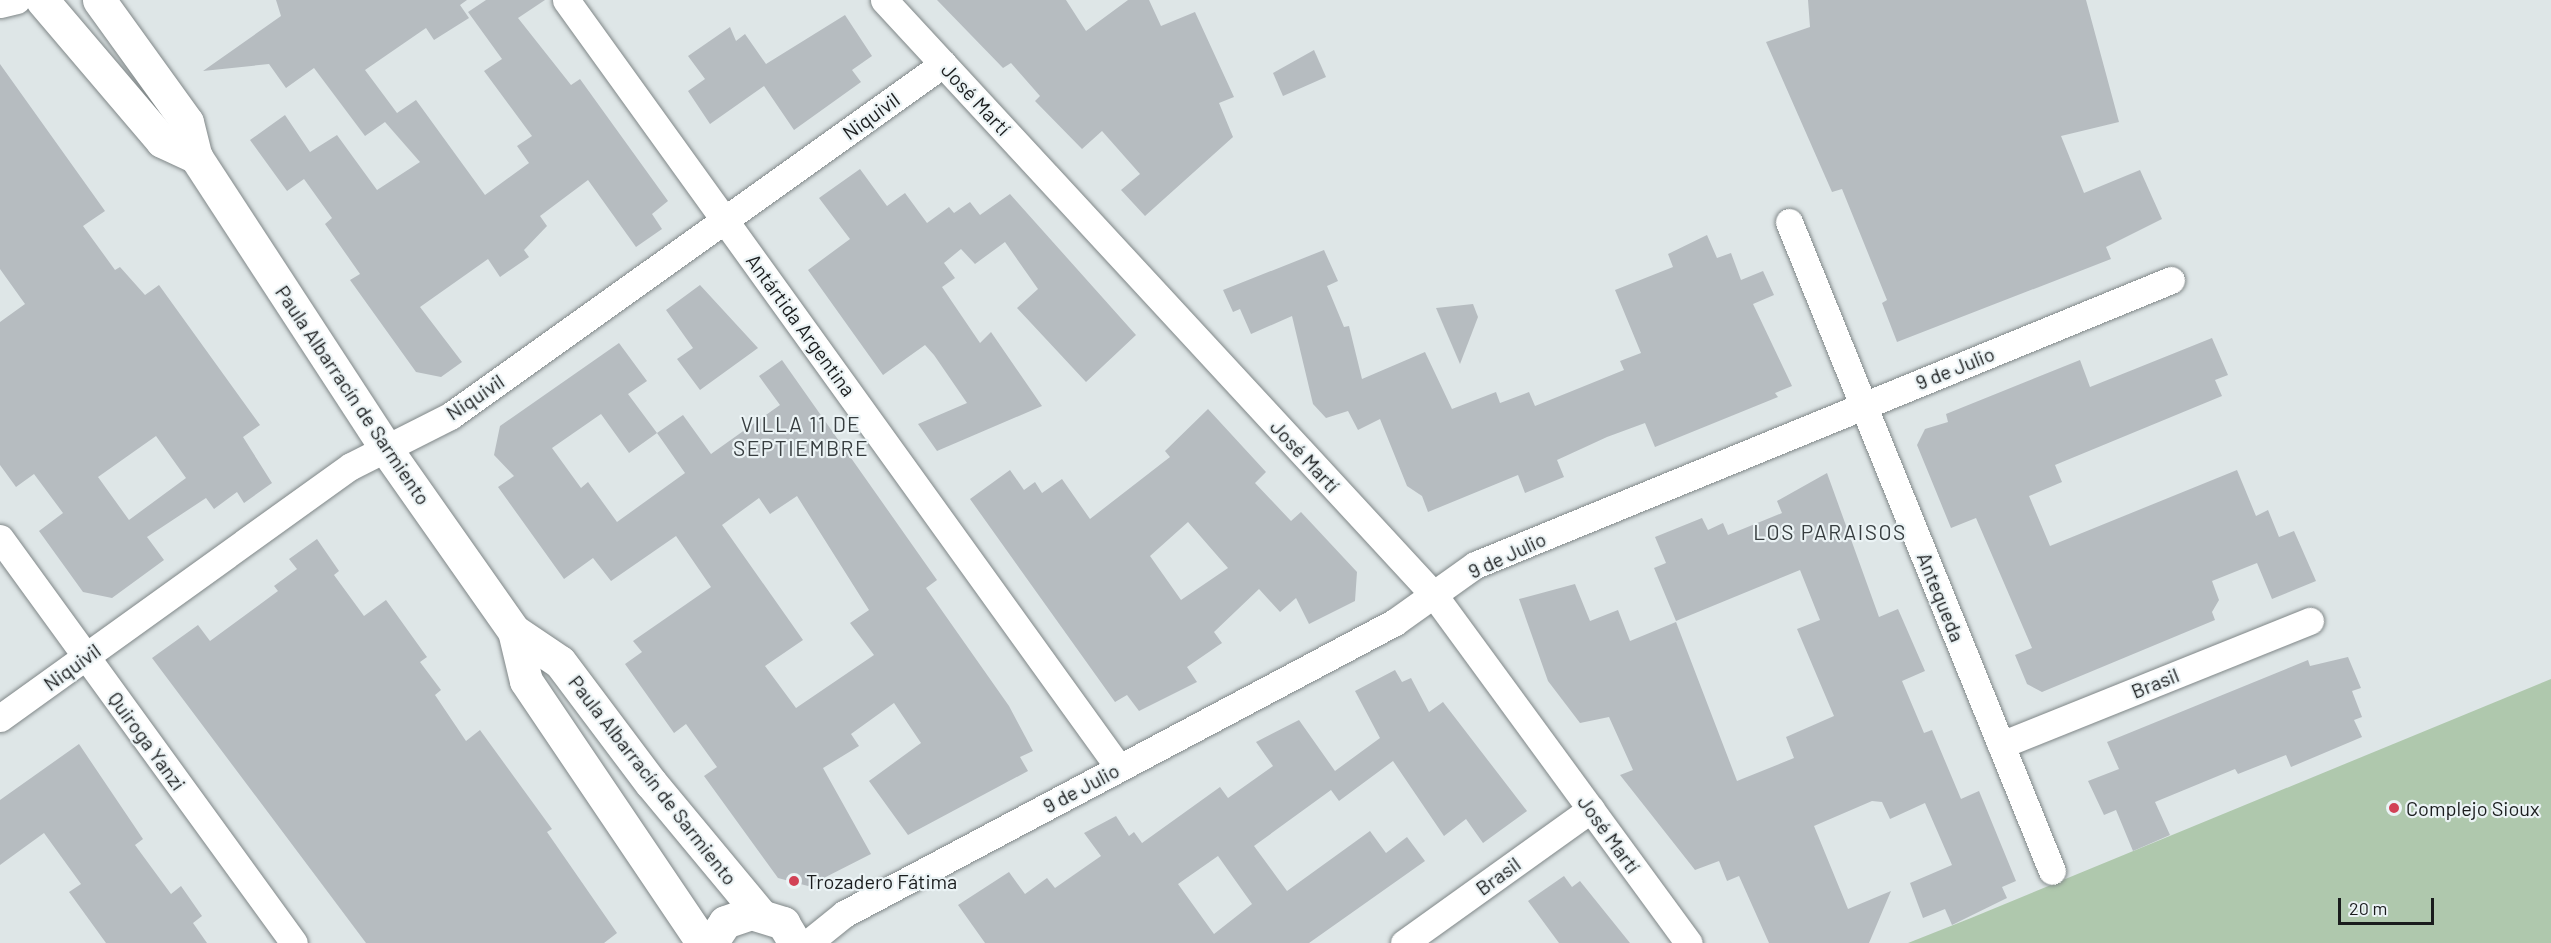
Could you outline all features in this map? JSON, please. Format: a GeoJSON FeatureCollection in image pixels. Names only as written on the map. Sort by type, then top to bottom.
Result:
{"type":"FeatureCollection","features":[{"type":"Feature","properties":{"kind":"main road"},"geometry":{"type":"LineString","coordinates":[[42,0],[162,141],[196,157]]}},
{"type":"Feature","properties":{"kind":"main road","name":"Paula Albarracín de Sarmiento"},"geometry":{"type":"LineString","coordinates":[[99,0],[187,122],[196,157],[386,449],[514,631],[560,662],[651,783],[787,932]]}},
{"type":"Feature","properties":{"kind":"main road","name":"Paula Albarracín de Sarmiento"},"geometry":{"type":"LineString","coordinates":[[514,631],[526,681],[702,943]]}},
{"type":"Feature","properties":{"kind":"main road"},"geometry":{"type":"LineString","coordinates":[[711,943],[731,918],[787,932]]}},
{"type":"Feature","properties":{"kind":"street"},"geometry":{"type":"LineString","coordinates":[[0,4],[17,0]]}},
{"type":"Feature","properties":{"kind":"street","name":"Antártida Argentina"},"geometry":{"type":"LineString","coordinates":[[566,0],[1119,768]]}},
{"type":"Feature","properties":{"kind":"street","name":"José Martí"},"geometry":{"type":"LineString","coordinates":[[884,0],[1434,595],[1689,943]]}},
{"type":"Feature","properties":{"kind":"street","name":"Niquivil"},"geometry":{"type":"LineString","coordinates":[[0,718],[351,466],[450,416],[943,64]]}},
{"type":"Feature","properties":{"kind":"street","name":"Antequeda"},"geometry":{"type":"LineString","coordinates":[[1789,222],[2052,871]]}},
{"type":"Feature","properties":{"kind":"street","name":"9 de Julio"},"geometry":{"type":"LineString","coordinates":[[787,932],[844,914],[1395,622],[1475,565],[2171,280]]}},
{"type":"Feature","properties":{"kind":"street","name":"Quiroga Yanzi"},"geometry":{"type":"LineString","coordinates":[[0,538],[294,943]]}},
{"type":"Feature","properties":{"kind":"street","name":"Brasil"},"geometry":{"type":"LineString","coordinates":[[2001,746],[2310,621]]}},
{"type":"Feature","properties":{"kind":"street","name":"Brasil"},"geometry":{"type":"LineString","coordinates":[[1404,943],[1591,809]]}},
{"type":"Feature","properties":{"kind":"green space","name":"Complejo Sioux"},"geometry":{"type":"Polygon","coordinates":[[[2551,679],[2551,943],[1908,943],[1971,918],[2551,679]]]}},
{"type":"Feature","properties":{"kind":"building"},"geometry":{"type":"Polygon","coordinates":[[[276,0],[467,0],[460,5],[469,18],[434,40],[426,28],[365,70],[397,113],[416,100],[485,195],[529,163],[517,146],[532,136],[484,71],[502,59],[468,12],[486,0],[545,0],[518,18],[571,85],[580,79],[668,201],[652,214],[662,229],[636,247],[588,180],[540,216],[547,226],[524,250],[529,257],[500,277],[488,259],[420,307],[462,362],[441,377],[416,372],[350,280],[360,274],[325,224],[332,218],[304,179],[287,191],[250,140],[285,115],[310,152],[337,135],[377,190],[420,162],[385,122],[365,136],[314,68],[286,88],[269,64],[203,71],[281,16],[276,0]]]}},
{"type":"Feature","properties":{"kind":"building"},"geometry":{"type":"Polygon","coordinates":[[[937,0],[1066,0],[1086,31],[1128,0],[1149,0],[1161,26],[1195,12],[1234,97],[1219,103],[1233,137],[1145,216],[1121,190],[1140,174],[1102,131],[1082,149],[1035,101],[1040,96],[1011,63],[1003,68],[937,0]]]}},
{"type":"Feature","properties":{"kind":"building"},"geometry":{"type":"Polygon","coordinates":[[[1808,0],[2086,0],[2119,122],[2061,136],[2084,193],[2140,170],[2162,219],[2106,247],[2111,259],[1897,342],[1882,303],[1887,300],[1842,189],[1832,192],[1766,42],[1810,27],[1808,0]]]}},
{"type":"Feature","properties":{"kind":"building"},"geometry":{"type":"Polygon","coordinates":[[[845,15],[872,56],[852,70],[861,82],[794,130],[764,86],[710,124],[688,91],[705,79],[688,56],[730,27],[736,41],[745,34],[766,64],[845,15]]]}},
{"type":"Feature","properties":{"kind":"building"},"geometry":{"type":"Polygon","coordinates":[[[1314,50],[1326,77],[1283,96],[1273,73],[1314,50]]]}},
{"type":"Feature","properties":{"kind":"building"},"geometry":{"type":"Polygon","coordinates":[[[0,64],[105,211],[83,226],[115,270],[120,267],[145,295],[159,285],[260,425],[243,437],[272,483],[244,503],[237,492],[214,509],[206,498],[147,537],[164,560],[112,598],[83,592],[39,531],[63,513],[34,474],[16,487],[0,465],[0,322],[25,304],[0,269],[0,64]],[[156,436],[98,477],[129,520],[186,478],[156,436]]]}},
{"type":"Feature","properties":{"kind":"building"},"geometry":{"type":"Polygon","coordinates":[[[860,169],[887,206],[905,193],[927,223],[949,207],[954,213],[970,202],[980,215],[1010,194],[1136,335],[1086,382],[1017,308],[1038,289],[1005,242],[975,264],[961,249],[944,263],[955,278],[942,287],[980,343],[991,332],[1042,406],[937,451],[918,424],[967,403],[934,355],[925,345],[883,375],[808,270],[850,239],[819,198],[860,169]]]}},
{"type":"Feature","properties":{"kind":"building"},"geometry":{"type":"Polygon","coordinates":[[[1707,235],[1717,258],[1731,253],[1741,280],[1763,271],[1774,295],[1753,304],[1792,386],[1775,393],[1778,397],[1655,447],[1645,423],[1607,437],[1557,460],[1564,477],[1525,493],[1518,475],[1428,512],[1422,496],[1407,486],[1380,419],[1358,430],[1348,411],[1326,418],[1313,404],[1292,316],[1251,334],[1240,309],[1233,312],[1223,290],[1324,250],[1338,281],[1327,286],[1344,327],[1349,326],[1362,379],[1425,352],[1452,409],[1496,392],[1500,403],[1529,392],[1535,406],[1624,370],[1620,361],[1641,353],[1615,290],[1673,267],[1668,254],[1707,235]]]}},
{"type":"Feature","properties":{"kind":"building"},"geometry":{"type":"Polygon","coordinates":[[[700,285],[758,348],[700,390],[677,359],[693,348],[666,310],[700,285]]]}},
{"type":"Feature","properties":{"kind":"building"},"geometry":{"type":"Polygon","coordinates":[[[1473,304],[1478,317],[1460,364],[1436,308],[1473,304]]]}},
{"type":"Feature","properties":{"kind":"building"},"geometry":{"type":"Polygon","coordinates":[[[2212,338],[2228,375],[2215,380],[2222,396],[2055,465],[2062,482],[2029,496],[2050,546],[2237,470],[2256,516],[2268,510],[2279,537],[2294,531],[2316,581],[2272,599],[2257,563],[2212,581],[2219,600],[2212,612],[2215,620],[2042,692],[2027,684],[2015,655],[2032,648],[1976,518],[1951,528],[1917,445],[1925,429],[1948,422],[1946,414],[2080,360],[2090,387],[2212,338]]]}},
{"type":"Feature","properties":{"kind":"building"},"geometry":{"type":"Polygon","coordinates":[[[619,343],[647,381],[628,394],[657,433],[683,415],[711,454],[780,405],[759,376],[782,360],[937,580],[926,588],[1009,706],[1033,751],[1020,757],[1028,771],[908,835],[869,781],[921,743],[894,703],[851,734],[859,746],[823,768],[871,854],[808,886],[778,878],[704,776],[717,767],[686,724],[674,733],[625,664],[642,652],[633,641],[711,587],[676,536],[611,581],[593,558],[564,579],[498,487],[514,476],[494,455],[500,426],[619,343]],[[601,414],[552,448],[581,488],[588,482],[617,522],[685,473],[657,433],[629,453],[601,414]],[[797,496],[770,514],[759,498],[722,525],[803,640],[765,666],[796,708],[874,655],[850,623],[869,610],[797,496]]]}},
{"type":"Feature","properties":{"kind":"building"},"geometry":{"type":"Polygon","coordinates":[[[1208,409],[1266,472],[1255,483],[1291,521],[1301,512],[1357,572],[1355,601],[1309,624],[1296,598],[1280,612],[1259,589],[1214,632],[1222,643],[1187,667],[1197,682],[1139,711],[1127,695],[1115,702],[970,499],[1010,470],[1024,490],[1035,482],[1042,493],[1062,479],[1090,519],[1170,457],[1165,451],[1208,409]],[[1188,522],[1150,556],[1181,600],[1228,568],[1188,522]]]}},
{"type":"Feature","properties":{"kind":"building"},"geometry":{"type":"Polygon","coordinates":[[[1827,473],[1879,617],[1898,609],[1925,671],[1902,681],[1924,733],[1932,730],[1961,799],[1979,791],[2016,881],[2002,887],[2007,898],[1952,925],[1945,909],[1923,918],[1910,883],[1952,865],[1925,803],[1890,819],[1882,802],[1872,801],[1814,826],[1848,909],[1891,891],[1869,943],[1769,943],[1739,876],[1727,881],[1719,861],[1695,870],[1620,775],[1633,770],[1609,717],[1580,723],[1548,681],[1519,599],[1575,584],[1590,621],[1618,610],[1630,641],[1676,622],[1737,781],[1794,758],[1786,737],[1834,716],[1797,629],[1820,620],[1800,570],[1676,621],[1654,568],[1666,563],[1655,537],[1702,518],[1708,530],[1723,523],[1728,535],[1782,513],[1777,501],[1827,473]]]}},
{"type":"Feature","properties":{"kind":"building"},"geometry":{"type":"Polygon","coordinates":[[[317,539],[339,571],[334,575],[364,616],[386,600],[427,657],[420,662],[441,690],[435,695],[466,741],[480,730],[552,829],[547,832],[617,933],[604,943],[366,943],[152,658],[198,625],[210,641],[278,591],[274,586],[297,569],[289,559],[317,539]]]}},
{"type":"Feature","properties":{"kind":"building"},"geometry":{"type":"Polygon","coordinates":[[[2348,657],[2361,688],[2352,691],[2362,717],[2354,720],[2362,737],[2291,767],[2286,755],[2238,774],[2235,769],[2155,802],[2170,835],[2133,851],[2116,810],[2104,815],[2088,781],[2119,769],[2107,742],[2308,660],[2310,666],[2348,657]]]}},
{"type":"Feature","properties":{"kind":"building"},"geometry":{"type":"Polygon","coordinates":[[[1395,670],[1402,682],[1411,678],[1429,712],[1443,702],[1527,811],[1483,843],[1466,819],[1444,836],[1393,761],[1339,801],[1331,790],[1254,846],[1287,891],[1370,831],[1386,853],[1407,837],[1425,861],[1309,943],[985,943],[958,905],[1009,872],[1025,894],[1047,878],[1055,888],[1101,856],[1084,833],[1116,816],[1129,836],[1134,832],[1142,843],[1220,787],[1228,798],[1273,766],[1256,742],[1299,720],[1335,771],[1380,738],[1355,691],[1395,670]],[[1218,856],[1178,884],[1214,934],[1252,904],[1218,856]]]}},
{"type":"Feature","properties":{"kind":"building"},"geometry":{"type":"Polygon","coordinates":[[[79,744],[143,839],[135,845],[171,894],[181,886],[202,916],[193,923],[207,943],[106,943],[69,892],[81,884],[44,833],[0,865],[0,800],[79,744]]]}},
{"type":"Feature","properties":{"kind":"building"},"geometry":{"type":"Polygon","coordinates":[[[1564,876],[1572,887],[1580,881],[1630,943],[1559,943],[1528,901],[1564,876]]]}},
{"type":"Feature","properties":{"kind":"place","name":"Complejo Sioux"},"geometry":{"type":"Point","coordinates":[2394,808]}},
{"type":"Feature","properties":{"kind":"place","name":"Trozadero Fátima"},"geometry":{"type":"Point","coordinates":[794,881]}},
{"type":"Feature","properties":{"kind":"district","name":"VILLA 11 DE SEPTIEMBRE"},"geometry":{"type":"Point","coordinates":[801,436]}},
{"type":"Feature","properties":{"kind":"district","name":"LOS PARAISOS"},"geometry":{"type":"Point","coordinates":[1830,532]}}]}
